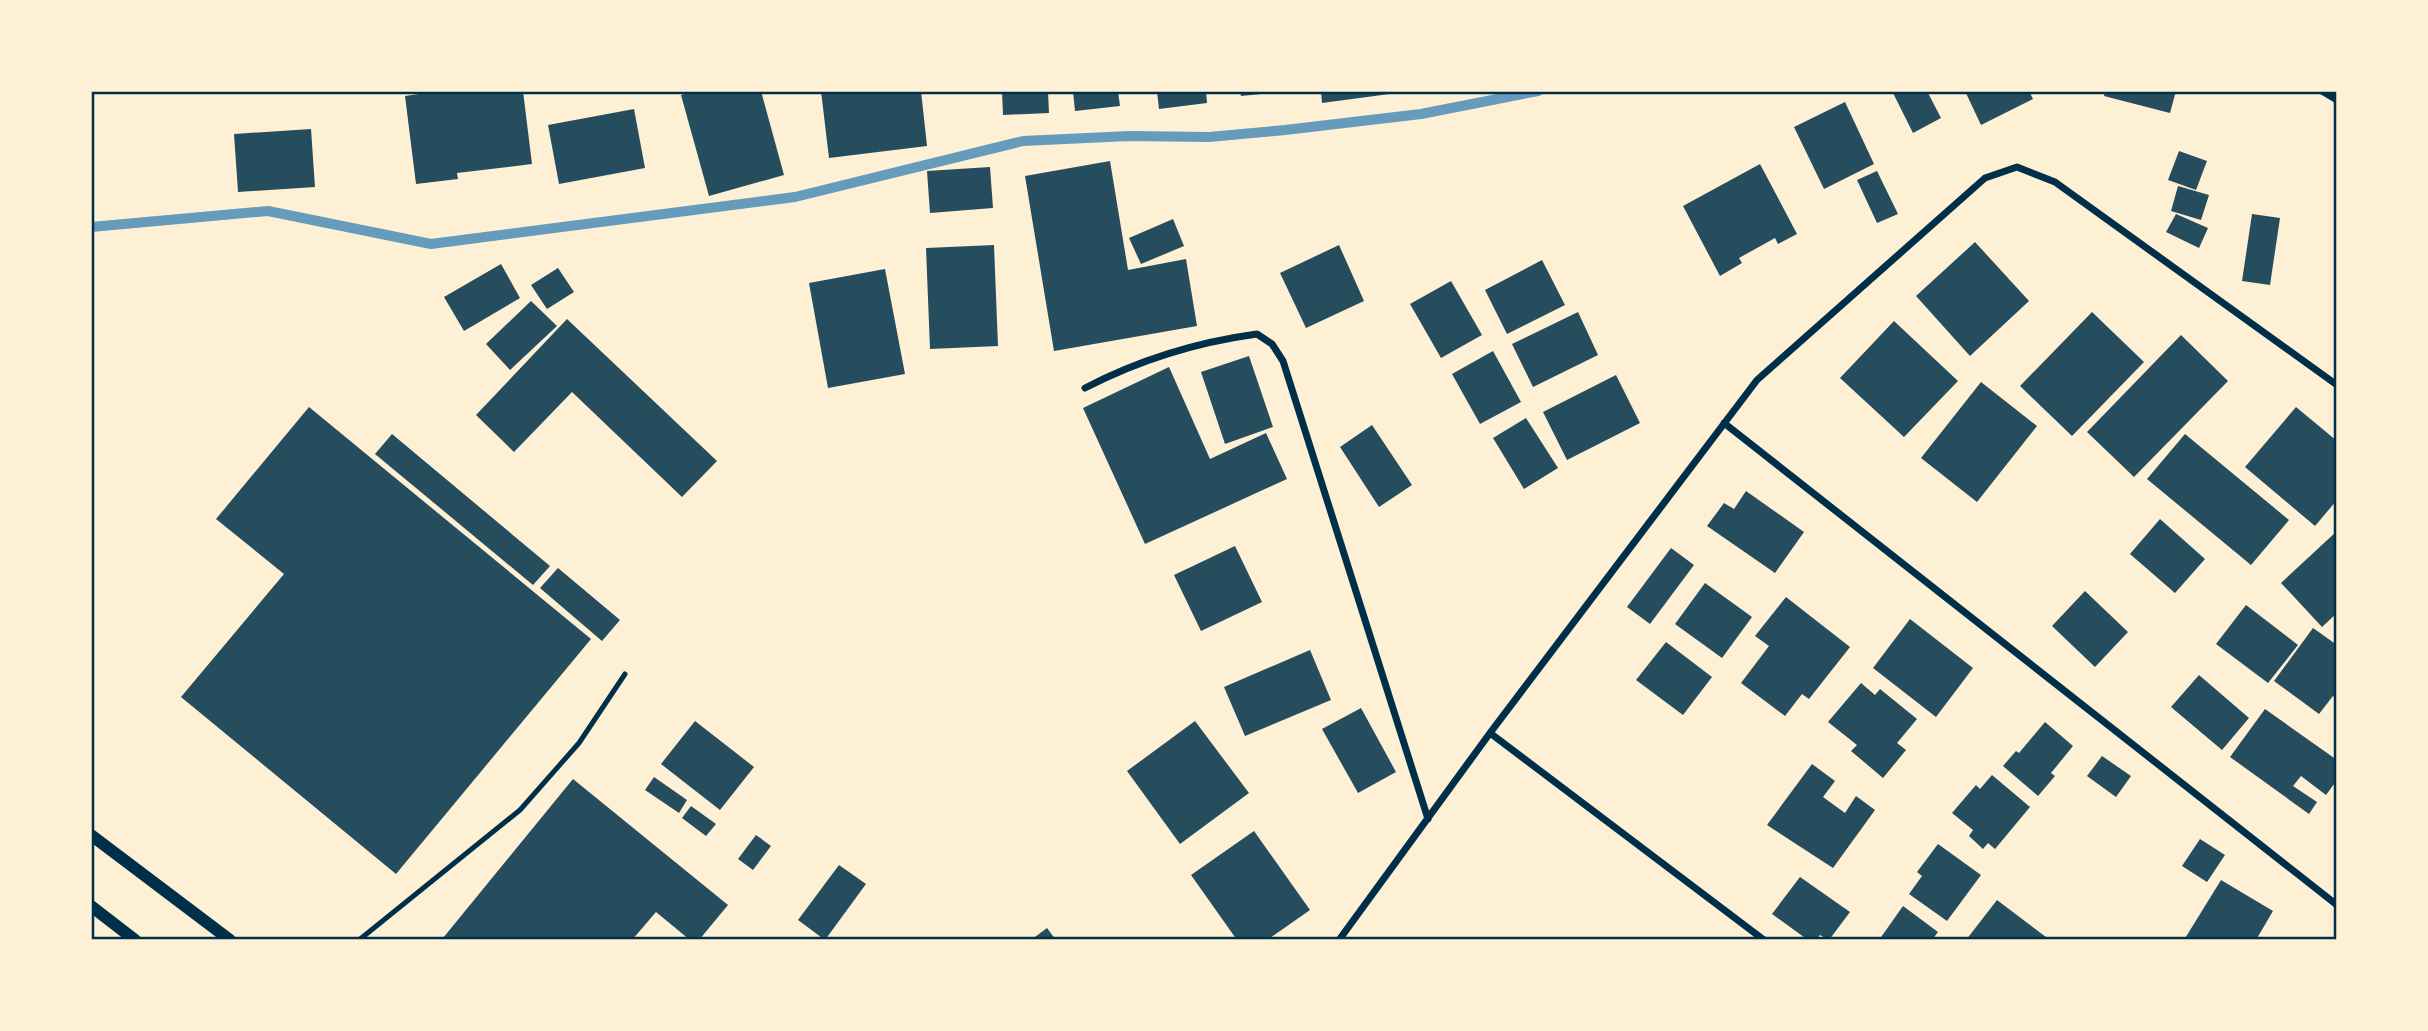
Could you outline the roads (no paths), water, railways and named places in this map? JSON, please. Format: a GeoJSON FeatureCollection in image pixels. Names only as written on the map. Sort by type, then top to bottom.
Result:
{"type":"FeatureCollection","features":[{"type":"Feature","properties":{"kind":"street"},"geometry":{"type":"LineString","coordinates":[[2322,91],[2337,100]]}},
{"type":"Feature","properties":{"kind":"street"},"geometry":{"type":"LineString","coordinates":[[1339,940],[1490,733],[1756,380],[1985,178],[2017,167],[2055,182],[2337,384]]}},
{"type":"Feature","properties":{"kind":"street"},"geometry":{"type":"LineString","coordinates":[[1085,388],[1119,371],[1227,338],[1257,334],[1272,344],[1283,362],[1428,819]]}},
{"type":"Feature","properties":{"kind":"street"},"geometry":{"type":"LineString","coordinates":[[1724,423],[2337,905]]}},
{"type":"Feature","properties":{"kind":"street"},"geometry":{"type":"LineString","coordinates":[[1490,733],[1764,940]]}},
{"type":"Feature","properties":{"kind":"street"},"geometry":{"type":"LineString","coordinates":[[91,835],[230,940]]}},
{"type":"Feature","properties":{"kind":"street"},"geometry":{"type":"LineString","coordinates":[[91,906],[135,940]]}},
{"type":"Feature","properties":{"kind":"lane"},"geometry":{"type":"LineString","coordinates":[[359,940],[520,810],[579,743],[625,674]]}},
{"type":"Feature","properties":{"kind":"waterway"},"geometry":{"type":"LineString","coordinates":[[91,227],[268,211],[431,244],[795,197],[1023,141],[1129,136],[1209,137],[1285,130],[1421,114],[1538,91]]}}]}
